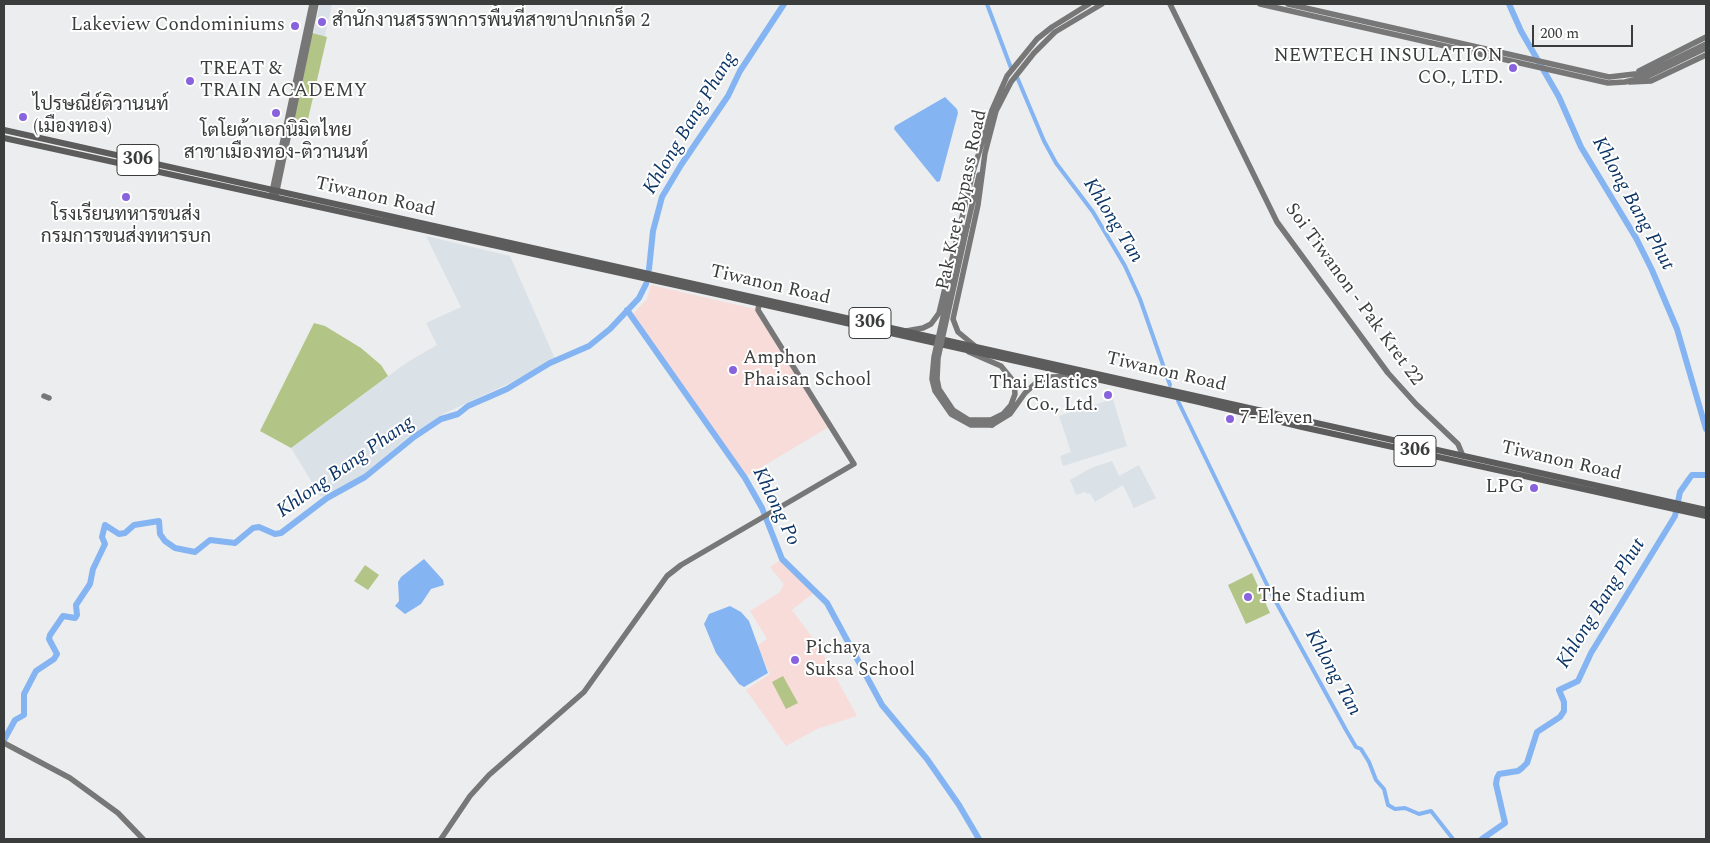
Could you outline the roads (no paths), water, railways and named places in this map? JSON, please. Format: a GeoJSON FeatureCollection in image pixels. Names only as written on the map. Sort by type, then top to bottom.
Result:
{"type":"FeatureCollection","features":[{"type":"Feature","properties":{"kind":"main road"},"geometry":{"type":"LineString","coordinates":[[274,194],[312,4]]}},
{"type":"Feature","properties":{"kind":"main road"},"geometry":{"type":"LineString","coordinates":[[274,194],[316,4]]}},
{"type":"Feature","properties":{"kind":"main road","name":"Pak Kret Bypass Road"},"geometry":{"type":"LineString","coordinates":[[904,331],[923,328],[932,324],[939,310],[978,155],[1001,89],[1021,58],[1037,39],[1052,27],[1089,4]]}},
{"type":"Feature","properties":{"kind":"main road","name":"Pak Kret Bypass Road"},"geometry":{"type":"LineString","coordinates":[[977,348],[958,332],[953,319],[978,205],[985,153],[996,111],[1004,93],[1026,62],[1054,32],[1102,4]]}},
{"type":"Feature","properties":{"kind":"main road","name":"Soi Tiwanon - Pak Kret 22"},"geometry":{"type":"LineString","coordinates":[[1170,4],[1277,222],[1388,374],[1458,444],[1462,458]]}},
{"type":"Feature","properties":{"kind":"main road"},"geometry":{"type":"LineString","coordinates":[[1260,4],[1608,82],[1625,82],[1660,72],[1705,49]]}},
{"type":"Feature","properties":{"kind":"main road"},"geometry":{"type":"LineString","coordinates":[[1288,4],[1610,76],[1628,75],[1657,68],[1705,49]]}},
{"type":"Feature","properties":{"kind":"main road"},"geometry":{"type":"LineString","coordinates":[[1628,75],[1660,62],[1706,37]]}},
{"type":"Feature","properties":{"kind":"main road","name":"Tiwanon Road"},"geometry":{"type":"LineString","coordinates":[[4,130],[132,163]]}},
{"type":"Feature","properties":{"kind":"main road","name":"Tiwanon Road"},"geometry":{"type":"LineString","coordinates":[[4,138],[132,163],[904,331],[1676,506],[1706,510]]}},
{"type":"Feature","properties":{"kind":"main road"},"geometry":{"type":"LineString","coordinates":[[965,227],[985,153]]}},
{"type":"Feature","properties":{"kind":"main road"},"geometry":{"type":"LineString","coordinates":[[978,155],[938,358],[937,379],[939,389],[953,410],[969,420],[992,423],[1010,414],[1025,393],[1038,381],[1052,377],[1084,376]]}},
{"type":"Feature","properties":{"kind":"main road","name":"Tiwanon Road"},"geometry":{"type":"LineString","coordinates":[[477,238],[1302,427],[1462,458]]}},
{"type":"Feature","properties":{"kind":"main road"},"geometry":{"type":"LineString","coordinates":[[441,839],[470,796],[489,775],[584,692],[667,576],[681,565],[854,464],[758,310],[759,304]]}},
{"type":"Feature","properties":{"kind":"main road"},"geometry":{"type":"LineString","coordinates":[[939,310],[941,318],[945,321],[953,319]]}},
{"type":"Feature","properties":{"kind":"main road"},"geometry":{"type":"LineString","coordinates":[[963,350],[1001,366],[1009,372],[1014,382],[1015,394],[1011,405],[992,423]]}},
{"type":"Feature","properties":{"kind":"main road","name":"Tiwanon Road"},"geometry":{"type":"LineString","coordinates":[[1676,506],[1706,516]]}},
{"type":"Feature","properties":{"kind":"main road"},"geometry":{"type":"LineString","coordinates":[[6,743],[36,762],[70,778],[118,813],[143,839]]}},
{"type":"Feature","properties":{"kind":"water"},"geometry":{"type":"Polygon","coordinates":[[[945,97],[957,109],[958,113],[940,181],[937,182],[894,129],[895,126],[945,97]]]}},
{"type":"Feature","properties":{"kind":"water"},"geometry":{"type":"Polygon","coordinates":[[[424,559],[443,580],[444,585],[431,589],[421,604],[405,614],[395,606],[399,601],[398,582],[401,577],[424,559]]]}},
{"type":"Feature","properties":{"kind":"water"},"geometry":{"type":"Polygon","coordinates":[[[730,606],[741,612],[749,621],[768,673],[744,687],[739,684],[716,653],[704,624],[709,614],[730,606]]]}},
{"type":"Feature","properties":{"kind":"waterway","name":"Khlong Bang Phang"},"geometry":{"type":"LineString","coordinates":[[649,269],[653,231],[662,197],[681,165],[728,96],[740,71],[784,4]]}},
{"type":"Feature","properties":{"kind":"waterway","name":"Khlong Tan"},"geometry":{"type":"LineString","coordinates":[[987,4],[1011,68]]}},
{"type":"Feature","properties":{"kind":"waterway","name":"Khlong Bang Phut"},"geometry":{"type":"LineString","coordinates":[[1509,4],[1521,31],[1559,97],[1581,147],[1636,238],[1652,270],[1677,329],[1706,429]]}},
{"type":"Feature","properties":{"kind":"waterway","name":"Khlong Tan"},"geometry":{"type":"LineString","coordinates":[[1017,77],[1044,141],[1056,163],[1093,212],[1125,266],[1140,299],[1170,385]]}},
{"type":"Feature","properties":{"kind":"waterway","name":"Khlong Bang Phang"},"geometry":{"type":"LineString","coordinates":[[4,740],[15,720],[24,715],[24,694],[36,671],[54,659],[57,654],[49,639],[50,635],[63,616],[75,618],[77,615],[76,605],[90,584],[93,569],[105,544],[102,537],[105,525],[119,534],[125,533],[134,525],[159,521],[160,534],[165,541],[175,548],[195,552],[210,540],[235,543],[253,528],[259,527],[275,534],[281,533],[327,498],[365,477],[414,437],[441,419],[458,414],[468,406],[507,389],[550,363],[589,346],[610,329],[639,298],[646,284]]}},
{"type":"Feature","properties":{"kind":"waterway","name":"Khlong Po"},"geometry":{"type":"LineString","coordinates":[[627,310],[745,478],[762,508],[782,559],[827,603],[882,705],[927,759],[959,805],[979,839]]}},
{"type":"Feature","properties":{"kind":"waterway","name":"Khlong Tan"},"geometry":{"type":"LineString","coordinates":[[1178,401],[1270,591],[1346,730],[1356,747],[1361,749],[1369,762],[1376,780],[1384,789],[1388,805],[1395,809],[1405,808],[1419,814],[1431,811],[1453,839]]}},
{"type":"Feature","properties":{"kind":"waterway","name":"Khlong Bang Phut"},"geometry":{"type":"LineString","coordinates":[[1482,839],[1505,823],[1496,784],[1499,774],[1518,771],[1522,768],[1527,763],[1537,732],[1560,717],[1564,711],[1564,702],[1559,690],[1578,681],[1591,653],[1675,516],[1680,492],[1692,475],[1706,475]]}},
{"type":"Feature","properties":{"kind":"place","name":"สำนักงานสรรพาการพื้นที่สาขาปากเกร็ด 2"},"geometry":{"type":"Point","coordinates":[322,22]}},
{"type":"Feature","properties":{"kind":"place","name":"Lakeview Condominiums"},"geometry":{"type":"Point","coordinates":[295,26]}},
{"type":"Feature","properties":{"kind":"place","name":"NEWTECH INSULATION CO., LTD."},"geometry":{"type":"Point","coordinates":[1513,68]}},
{"type":"Feature","properties":{"kind":"place","name":"TREAT & TRAIN ACADEMY"},"geometry":{"type":"Point","coordinates":[190,81]}},
{"type":"Feature","properties":{"kind":"place","name":"โตโยต้าเอกนิมิตไทย สาขาเมืองทอง-ติวานนท์"},"geometry":{"type":"Point","coordinates":[276,113]}},
{"type":"Feature","properties":{"kind":"place","name":"ไปรษณีย์ติวานนท์ (เมืองทอง)"},"geometry":{"type":"Point","coordinates":[23,117]}},
{"type":"Feature","properties":{"kind":"place","name":"โรงเรียนทหารขนส่ง กรมการขนส่งทหารบก"},"geometry":{"type":"Point","coordinates":[126,197]}},
{"type":"Feature","properties":{"kind":"place","name":"Amphon Phaisan School"},"geometry":{"type":"Point","coordinates":[733,370]}},
{"type":"Feature","properties":{"kind":"place","name":"Thai Elastics Co., Ltd."},"geometry":{"type":"Point","coordinates":[1108,395]}},
{"type":"Feature","properties":{"kind":"place","name":"7-Eleven"},"geometry":{"type":"Point","coordinates":[1230,419]}},
{"type":"Feature","properties":{"kind":"place","name":"LPG"},"geometry":{"type":"Point","coordinates":[1534,488]}},
{"type":"Feature","properties":{"kind":"place","name":"The Stadium"},"geometry":{"type":"Point","coordinates":[1248,597]}},
{"type":"Feature","properties":{"kind":"place","name":"Pichaya Suksa School"},"geometry":{"type":"Point","coordinates":[795,660]}}]}
